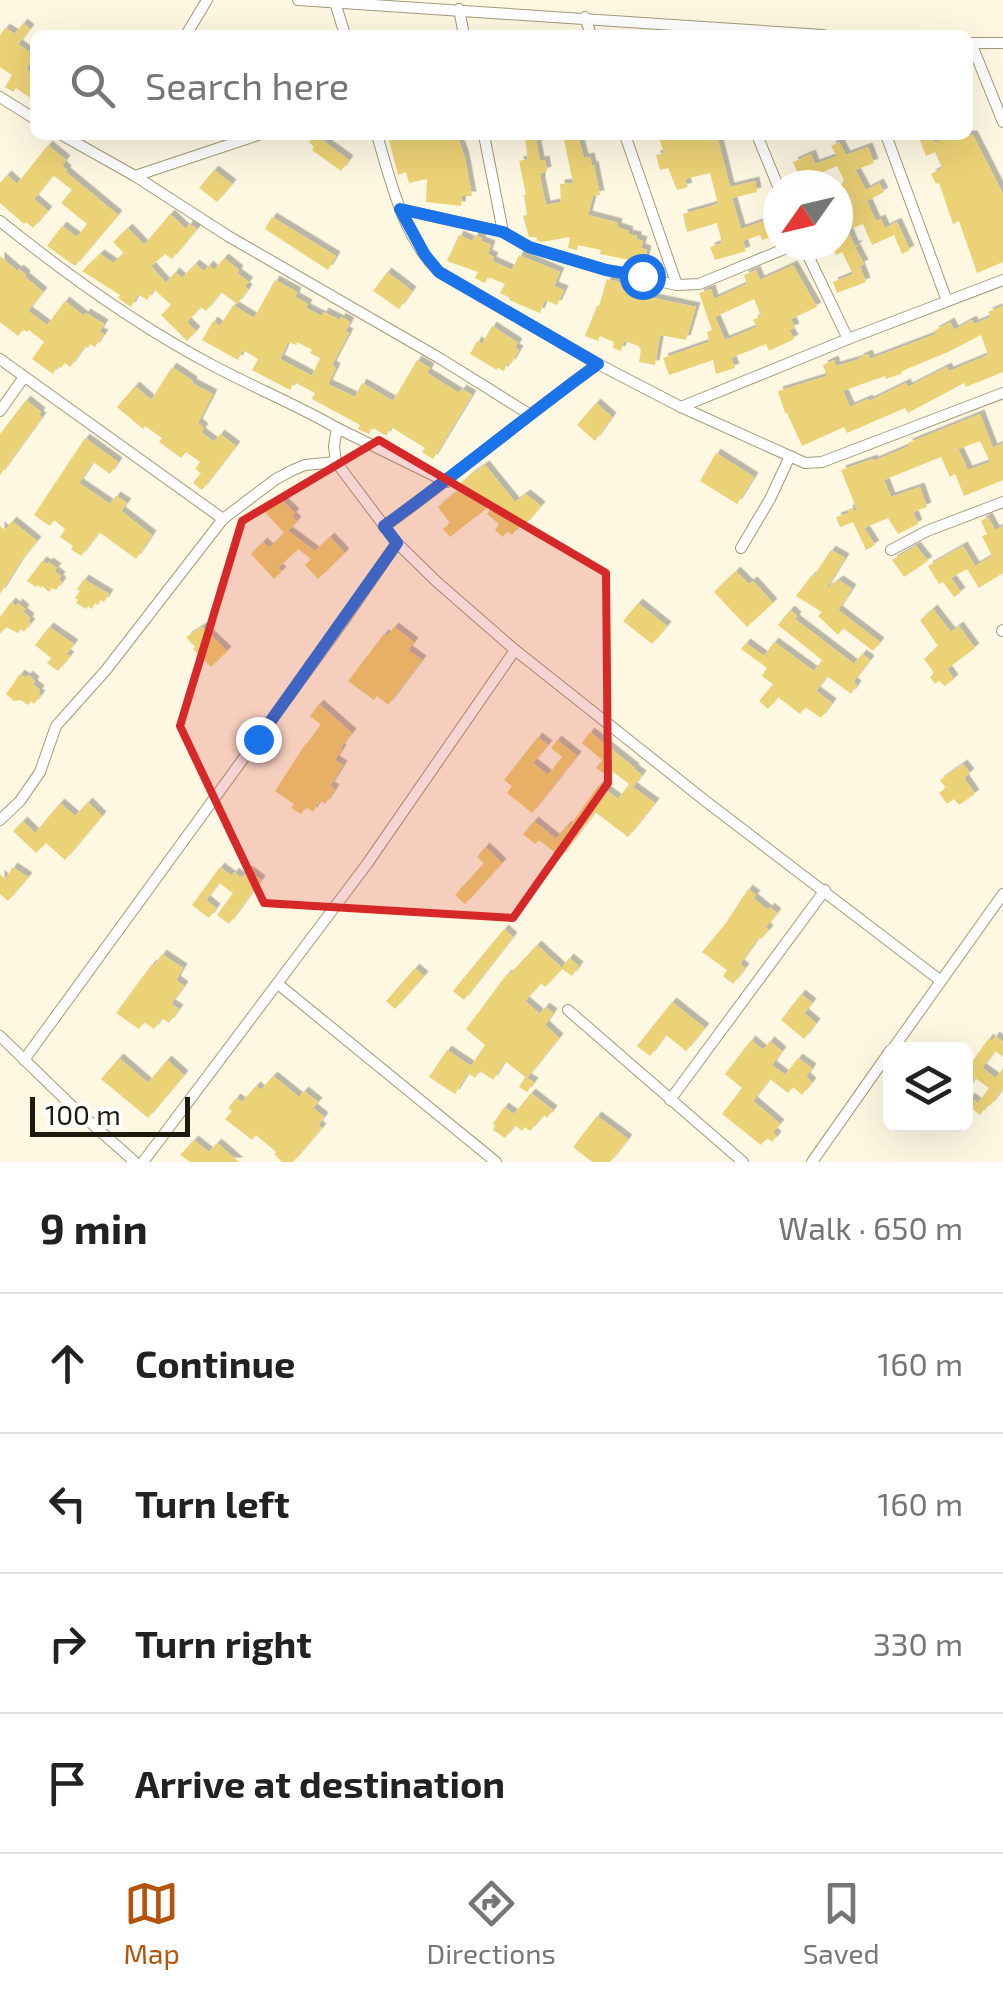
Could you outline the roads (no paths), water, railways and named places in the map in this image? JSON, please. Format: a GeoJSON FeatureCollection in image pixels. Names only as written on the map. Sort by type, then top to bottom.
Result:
{"type":"FeatureCollection","features":[{"type":"Feature","properties":{"kind":"street"},"geometry":{"type":"LineString","coordinates":[[189,30],[207,0]]}},
{"type":"Feature","properties":{"kind":"street"},"geometry":{"type":"LineString","coordinates":[[298,0],[389,3],[703,30]]}},
{"type":"Feature","properties":{"kind":"street"},"geometry":{"type":"LineString","coordinates":[[335,2],[343,30]]}},
{"type":"Feature","properties":{"kind":"street"},"geometry":{"type":"LineString","coordinates":[[459,9],[463,30]]}},
{"type":"Feature","properties":{"kind":"street"},"geometry":{"type":"LineString","coordinates":[[585,18],[589,30]]}},
{"type":"Feature","properties":{"kind":"street"},"geometry":{"type":"LineString","coordinates":[[973,43],[1003,43]]}},
{"type":"Feature","properties":{"kind":"street"},"geometry":{"type":"LineString","coordinates":[[973,52],[1003,122]]}},
{"type":"Feature","properties":{"kind":"street"},"geometry":{"type":"LineString","coordinates":[[0,97],[30,116]]}},
{"type":"Feature","properties":{"kind":"street"},"geometry":{"type":"LineString","coordinates":[[71,140],[528,414]]}},
{"type":"Feature","properties":{"kind":"street"},"geometry":{"type":"LineString","coordinates":[[135,176],[243,140]]}},
{"type":"Feature","properties":{"kind":"street"},"geometry":{"type":"LineString","coordinates":[[379,140],[400,209],[439,272],[598,364],[804,463],[822,462],[1003,395]]}},
{"type":"Feature","properties":{"kind":"street"},"geometry":{"type":"LineString","coordinates":[[485,140],[503,232]]}},
{"type":"Feature","properties":{"kind":"street"},"geometry":{"type":"LineString","coordinates":[[628,140],[676,285]]}},
{"type":"Feature","properties":{"kind":"street"},"geometry":{"type":"LineString","coordinates":[[759,140],[771,170]]}},
{"type":"Feature","properties":{"kind":"street"},"geometry":{"type":"LineString","coordinates":[[888,140],[947,301]]}},
{"type":"Feature","properties":{"kind":"street"},"geometry":{"type":"LineString","coordinates":[[400,209],[503,232],[529,247],[676,285],[699,284],[763,258]]}},
{"type":"Feature","properties":{"kind":"street"},"geometry":{"type":"LineString","coordinates":[[0,221],[78,282],[211,365],[447,482]]}},
{"type":"Feature","properties":{"kind":"street"},"geometry":{"type":"LineString","coordinates":[[810,260],[848,339]]}},
{"type":"Feature","properties":{"kind":"street"},"geometry":{"type":"LineString","coordinates":[[681,407],[1003,280]]}},
{"type":"Feature","properties":{"kind":"street"},"geometry":{"type":"LineString","coordinates":[[0,359],[223,520]]}},
{"type":"Feature","properties":{"kind":"street"},"geometry":{"type":"LineString","coordinates":[[384,526],[598,364]]}},
{"type":"Feature","properties":{"kind":"street"},"geometry":{"type":"LineString","coordinates":[[0,411],[24,376]]}},
{"type":"Feature","properties":{"kind":"street"},"geometry":{"type":"LineString","coordinates":[[337,428],[336,462],[397,543],[437,582],[516,650],[708,802],[941,980]]}},
{"type":"Feature","properties":{"kind":"street"},"geometry":{"type":"LineString","coordinates":[[740,548],[790,456]]}},
{"type":"Feature","properties":{"kind":"street"},"geometry":{"type":"LineString","coordinates":[[0,820],[20,801],[40,772],[56,726],[106,670],[223,520],[293,470],[336,462]]}},
{"type":"Feature","properties":{"kind":"street"},"geometry":{"type":"LineString","coordinates":[[891,550],[1003,502]]}},
{"type":"Feature","properties":{"kind":"street"},"geometry":{"type":"LineString","coordinates":[[24,1060],[397,543]]}},
{"type":"Feature","properties":{"kind":"street"},"geometry":{"type":"LineString","coordinates":[[0,1036],[73,1107],[139,1162],[367,864],[516,650]]}},
{"type":"Feature","properties":{"kind":"street"},"geometry":{"type":"LineString","coordinates":[[670,1100],[825,890]]}},
{"type":"Feature","properties":{"kind":"street"},"geometry":{"type":"LineString","coordinates":[[897,1042],[1003,894]]}},
{"type":"Feature","properties":{"kind":"street"},"geometry":{"type":"LineString","coordinates":[[278,984],[496,1162]]}},
{"type":"Feature","properties":{"kind":"street"},"geometry":{"type":"LineString","coordinates":[[568,1010],[742,1162]]}},
{"type":"Feature","properties":{"kind":"street"},"geometry":{"type":"LineString","coordinates":[[812,1162],[883,1061]]}}]}
